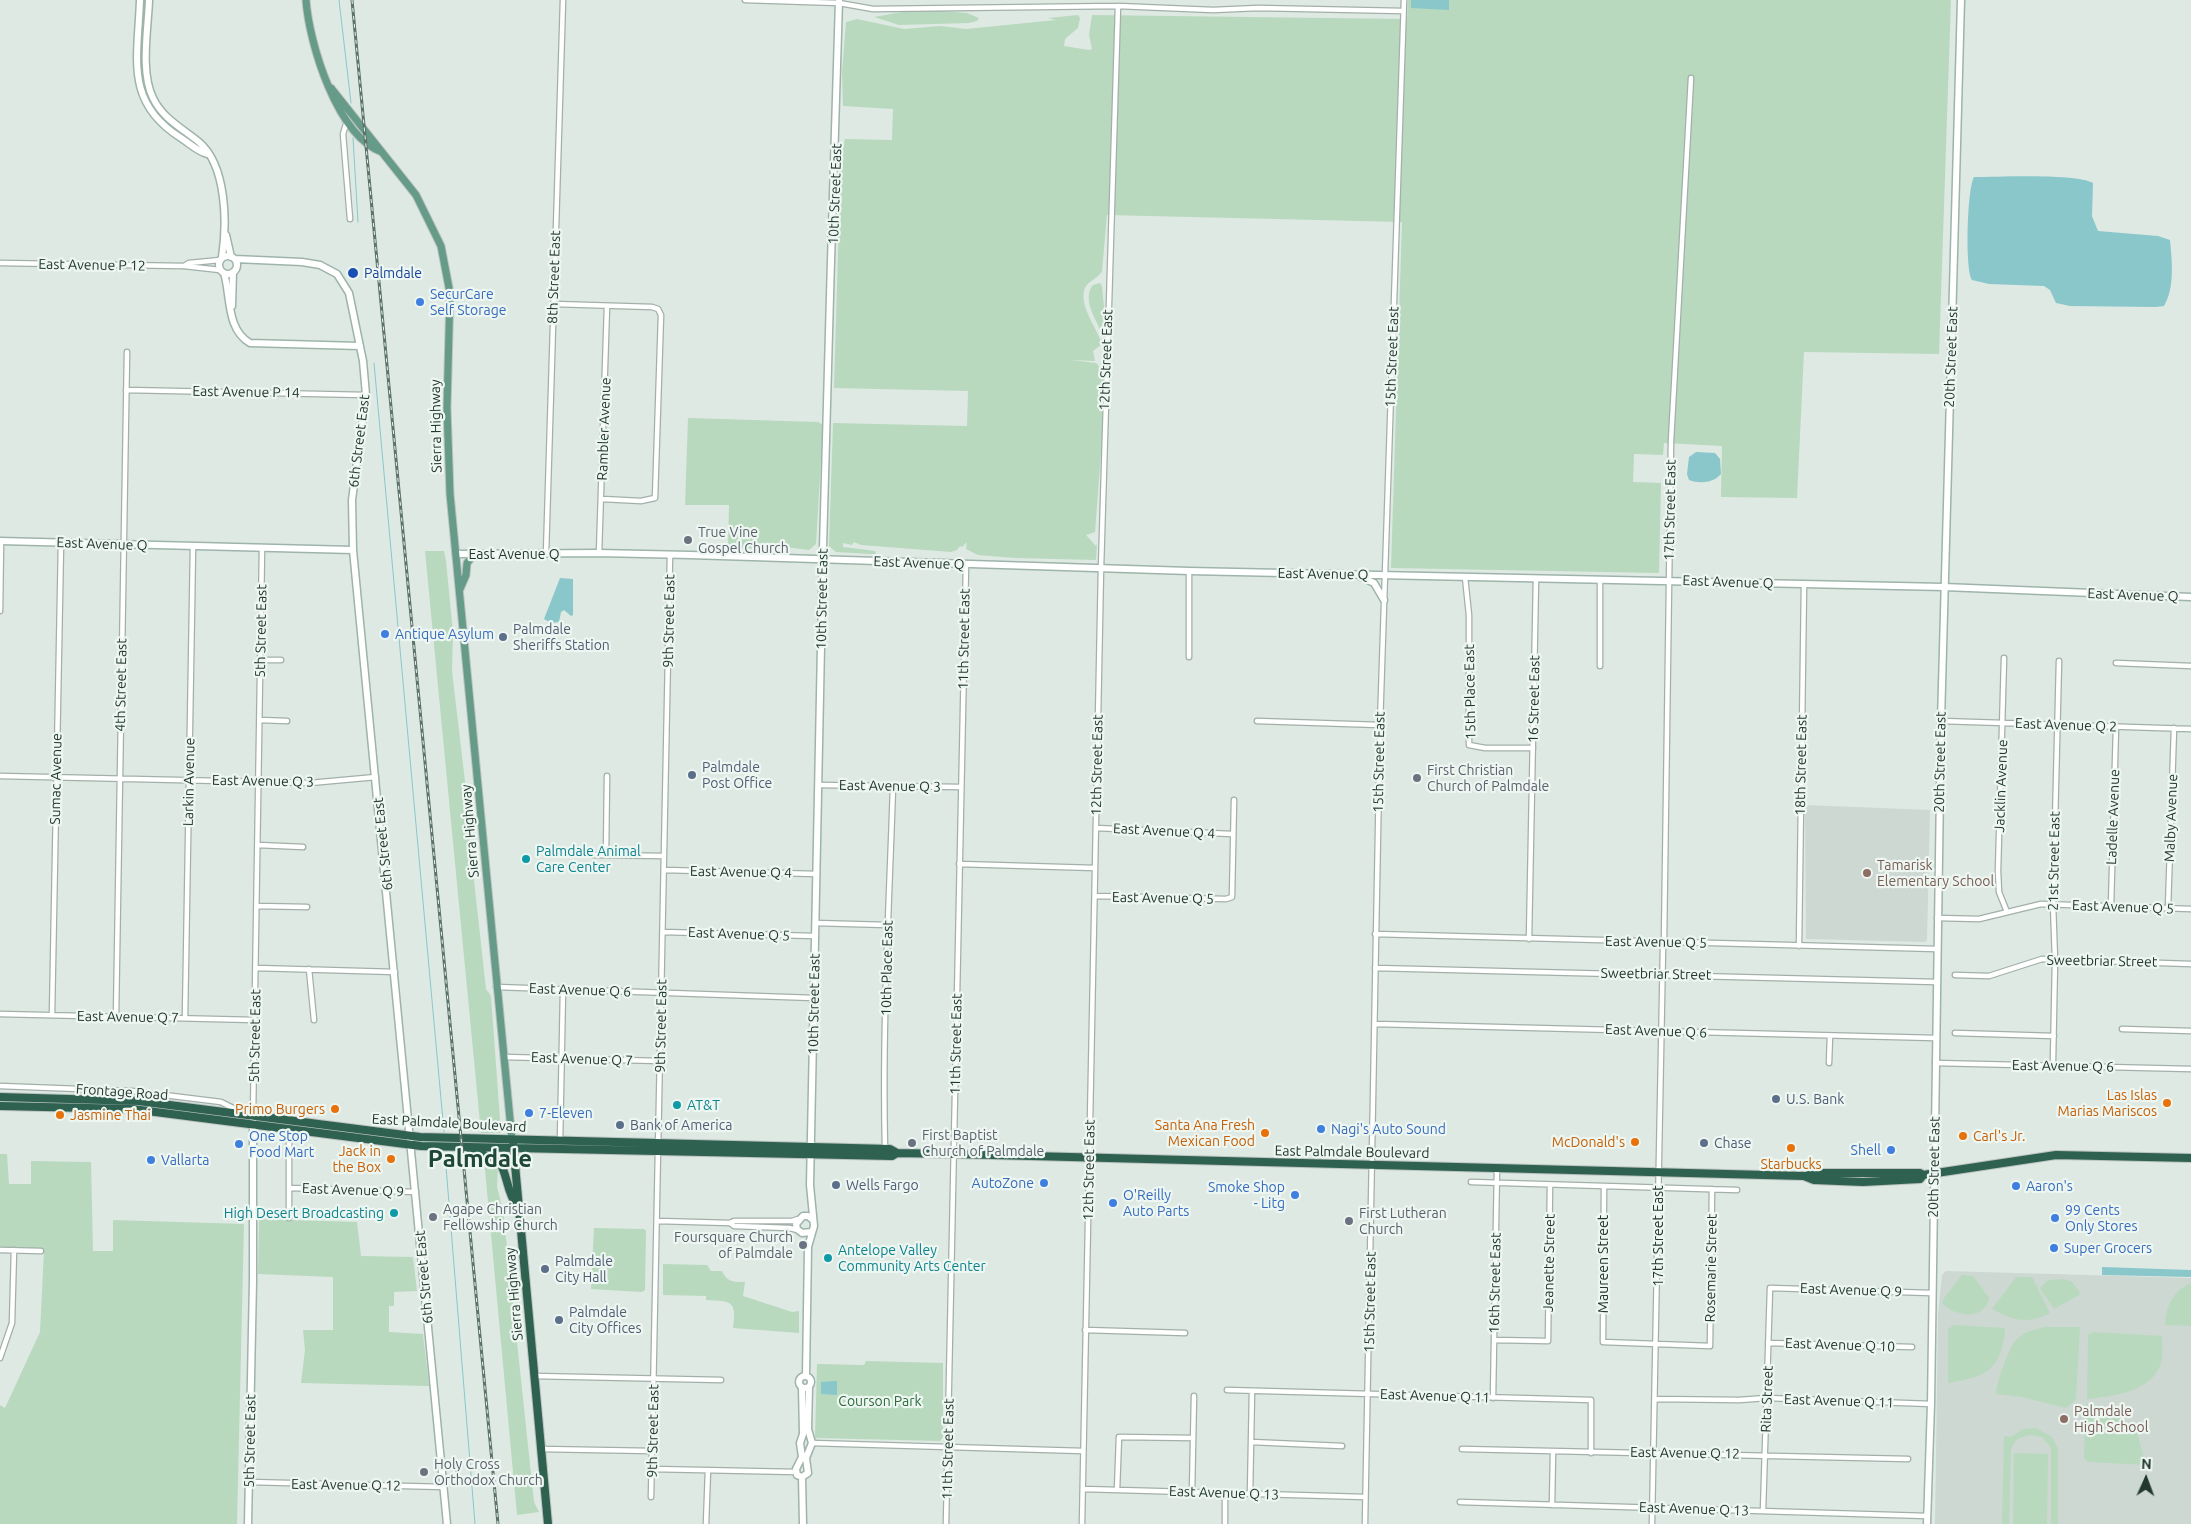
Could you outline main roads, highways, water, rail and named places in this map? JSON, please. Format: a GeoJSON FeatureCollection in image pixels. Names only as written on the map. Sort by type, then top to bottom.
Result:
{"type":"FeatureCollection","features":[{"type":"Feature","properties":{"kind":"highway","name":"East Palmdale Boulevard"},"geometry":{"type":"LineString","coordinates":[[0,1097],[138,1101],[236,1115],[289,1131],[412,1146],[467,1147],[560,1141],[659,1147]]}},
{"type":"Feature","properties":{"kind":"highway","name":"East Palmdale Boulevard"},"geometry":{"type":"LineString","coordinates":[[0,1106],[126,1109],[513,1144],[811,1151],[892,1156],[897,1153]]}},
{"type":"Feature","properties":{"kind":"highway","name":"Sierra Highway"},"geometry":{"type":"LineString","coordinates":[[513,1144],[548,1524]]}},
{"type":"Feature","properties":{"kind":"highway"},"geometry":{"type":"LineString","coordinates":[[467,1147],[476,1153],[498,1159],[502,1166],[509,1194],[518,1206]]}},
{"type":"Feature","properties":{"kind":"highway","name":"East Palmdale Boulevard"},"geometry":{"type":"LineString","coordinates":[[811,1151],[886,1149],[897,1153],[1806,1176],[1814,1180],[1886,1182],[1920,1179],[1923,1176],[1934,1174],[2056,1155],[2191,1158]]}},
{"type":"Feature","properties":{"kind":"highway","name":"East Palmdale Boulevard"},"geometry":{"type":"LineString","coordinates":[[1806,1176],[1812,1173],[1920,1172],[1923,1176]]}},
{"type":"Feature","properties":{"kind":"highway"},"geometry":{"type":"LineString","coordinates":[[1828,1181],[1835,1177],[1861,1176],[1864,1174]]}},
{"type":"Feature","properties":{"kind":"main road","name":"Sierra Highway"},"geometry":{"type":"LineString","coordinates":[[306,0],[315,52],[331,88],[333,98],[347,120],[375,150],[382,152]]}},
{"type":"Feature","properties":{"kind":"main road","name":"Sierra Highway"},"geometry":{"type":"LineString","coordinates":[[331,88],[416,194],[432,223],[446,268],[450,316],[447,408],[448,460],[496,987],[513,1144]]}},
{"type":"Feature","properties":{"kind":"main road"},"geometry":{"type":"LineString","coordinates":[[460,589],[466,575],[467,563],[472,557],[484,554]]}},
{"type":"Feature","properties":{"kind":"water"},"geometry":{"type":"Polygon","coordinates":[[[1411,0],[1449,0],[1449,10],[1411,8],[1411,0]]]}},
{"type":"Feature","properties":{"kind":"water"},"geometry":{"type":"Polygon","coordinates":[[[1974,177],[2054,177],[2084,180],[2093,183],[2092,216],[2098,231],[2158,236],[2170,240],[2171,282],[2170,291],[2164,306],[2070,306],[2056,303],[2050,290],[2044,286],[1989,284],[1972,280],[1968,261],[1968,229],[1970,197],[1974,177]]]}},
{"type":"Feature","properties":{"kind":"water"},"geometry":{"type":"Polygon","coordinates":[[[1696,452],[1715,453],[1720,459],[1721,474],[1718,477],[1706,482],[1689,480],[1687,474],[1689,457],[1696,452]]]}},
{"type":"Feature","properties":{"kind":"water"},"geometry":{"type":"Polygon","coordinates":[[[560,578],[573,579],[573,615],[571,616],[564,610],[561,612],[559,622],[551,623],[544,619],[560,578]]]}},
{"type":"Feature","properties":{"kind":"water"},"geometry":{"type":"Polygon","coordinates":[[[2102,1267],[2191,1270],[2191,1277],[2102,1275],[2102,1267]]]}},
{"type":"Feature","properties":{"kind":"water"},"geometry":{"type":"Polygon","coordinates":[[[837,1381],[837,1395],[821,1394],[821,1382],[837,1381]]]}},
{"type":"Feature","properties":{"kind":"waterway"},"geometry":{"type":"LineString","coordinates":[[339,0],[351,103]]}},
{"type":"Feature","properties":{"kind":"waterway"},"geometry":{"type":"LineString","coordinates":[[353,138],[358,222]]}},
{"type":"Feature","properties":{"kind":"waterway"},"geometry":{"type":"LineString","coordinates":[[374,363],[444,1132]]}},
{"type":"Feature","properties":{"kind":"waterway"},"geometry":{"type":"LineString","coordinates":[[445,1154],[475,1524]]}},
{"type":"Feature","properties":{"kind":"railway"},"geometry":{"type":"LineString","coordinates":[[352,0],[498,1524]]}},
{"type":"Feature","properties":{"kind":"place","name":"Palmdale"},"geometry":{"type":"Point","coordinates":[353,273]}},
{"type":"Feature","properties":{"kind":"place","name":"SecurCare Self Storage"},"geometry":{"type":"Point","coordinates":[420,302]}},
{"type":"Feature","properties":{"kind":"place","name":"True Vine Gospel Church"},"geometry":{"type":"Point","coordinates":[688,540]}},
{"type":"Feature","properties":{"kind":"place","name":"Antique Asylum"},"geometry":{"type":"Point","coordinates":[385,634]}},
{"type":"Feature","properties":{"kind":"place","name":"Palmdale Sheriffs Station"},"geometry":{"type":"Point","coordinates":[503,637]}},
{"type":"Feature","properties":{"kind":"place","name":"Palmdale Post Office"},"geometry":{"type":"Point","coordinates":[692,775]}},
{"type":"Feature","properties":{"kind":"place","name":"First Christian Church of Palmdale"},"geometry":{"type":"Point","coordinates":[1417,778]}},
{"type":"Feature","properties":{"kind":"place","name":"Palmdale Animal Care Center"},"geometry":{"type":"Point","coordinates":[526,859]}},
{"type":"Feature","properties":{"kind":"place","name":"Tamarisk Elementary School"},"geometry":{"type":"Point","coordinates":[1867,873]}},
{"type":"Feature","properties":{"kind":"place","name":"U.S. Bank"},"geometry":{"type":"Point","coordinates":[1776,1099]}},
{"type":"Feature","properties":{"kind":"place","name":"Las Islas Marias Mariscos"},"geometry":{"type":"Point","coordinates":[2167,1103]}},
{"type":"Feature","properties":{"kind":"place","name":"AT&T"},"geometry":{"type":"Point","coordinates":[677,1105]}},
{"type":"Feature","properties":{"kind":"place","name":"Primo Burgers"},"geometry":{"type":"Point","coordinates":[335,1109]}},
{"type":"Feature","properties":{"kind":"place","name":"7-Eleven"},"geometry":{"type":"Point","coordinates":[529,1113]}},
{"type":"Feature","properties":{"kind":"place","name":"Jasmine Thai"},"geometry":{"type":"Point","coordinates":[60,1115]}},
{"type":"Feature","properties":{"kind":"place","name":"Bank of America"},"geometry":{"type":"Point","coordinates":[620,1125]}},
{"type":"Feature","properties":{"kind":"place","name":"Nagi's Auto Sound"},"geometry":{"type":"Point","coordinates":[1321,1129]}},
{"type":"Feature","properties":{"kind":"place","name":"Santa Ana Fresh Mexican Food"},"geometry":{"type":"Point","coordinates":[1265,1133]}},
{"type":"Feature","properties":{"kind":"place","name":"Carl's Jr."},"geometry":{"type":"Point","coordinates":[1963,1136]}},
{"type":"Feature","properties":{"kind":"place","name":"McDonald's"},"geometry":{"type":"Point","coordinates":[1635,1142]}},
{"type":"Feature","properties":{"kind":"place","name":"First Baptist Church of Palmdale"},"geometry":{"type":"Point","coordinates":[912,1143]}},
{"type":"Feature","properties":{"kind":"place","name":"Chase"},"geometry":{"type":"Point","coordinates":[1704,1143]}},
{"type":"Feature","properties":{"kind":"place","name":"One Stop Food Mart"},"geometry":{"type":"Point","coordinates":[239,1144]}},
{"type":"Feature","properties":{"kind":"place","name":"Starbucks"},"geometry":{"type":"Point","coordinates":[1791,1148]}},
{"type":"Feature","properties":{"kind":"place","name":"Shell"},"geometry":{"type":"Point","coordinates":[1891,1150]}},
{"type":"Feature","properties":{"kind":"place","name":"Jack in the Box"},"geometry":{"type":"Point","coordinates":[391,1159]}},
{"type":"Feature","properties":{"kind":"place","name":"Vallarta"},"geometry":{"type":"Point","coordinates":[151,1160]}},
{"type":"Feature","properties":{"kind":"place","name":"AutoZone"},"geometry":{"type":"Point","coordinates":[1044,1183]}},
{"type":"Feature","properties":{"kind":"place","name":"Wells Fargo"},"geometry":{"type":"Point","coordinates":[836,1185]}},
{"type":"Feature","properties":{"kind":"place","name":"Aaron's"},"geometry":{"type":"Point","coordinates":[2016,1186]}},
{"type":"Feature","properties":{"kind":"place","name":"Smoke Shop - Litg"},"geometry":{"type":"Point","coordinates":[1295,1195]}},
{"type":"Feature","properties":{"kind":"place","name":"O'Reilly Auto Parts"},"geometry":{"type":"Point","coordinates":[1113,1203]}},
{"type":"Feature","properties":{"kind":"place","name":"High Desert Broadcasting"},"geometry":{"type":"Point","coordinates":[394,1213]}},
{"type":"Feature","properties":{"kind":"place","name":"Agape Christian Fellowship Church"},"geometry":{"type":"Point","coordinates":[433,1217]}},
{"type":"Feature","properties":{"kind":"place","name":"99 Cents Only Stores"},"geometry":{"type":"Point","coordinates":[2055,1218]}},
{"type":"Feature","properties":{"kind":"place","name":"First Lutheran Church"},"geometry":{"type":"Point","coordinates":[1349,1221]}},
{"type":"Feature","properties":{"kind":"place","name":"Foursquare Church of Palmdale"},"geometry":{"type":"Point","coordinates":[803,1245]}},
{"type":"Feature","properties":{"kind":"place","name":"Super Grocers"},"geometry":{"type":"Point","coordinates":[2054,1248]}},
{"type":"Feature","properties":{"kind":"place","name":"Antelope Valley Community Arts Center"},"geometry":{"type":"Point","coordinates":[828,1258]}},
{"type":"Feature","properties":{"kind":"place","name":"Palmdale City Hall"},"geometry":{"type":"Point","coordinates":[545,1269]}},
{"type":"Feature","properties":{"kind":"place","name":"Palmdale City Offices"},"geometry":{"type":"Point","coordinates":[559,1320]}},
{"type":"Feature","properties":{"kind":"place","name":"Palmdale High School"},"geometry":{"type":"Point","coordinates":[2064,1419]}},
{"type":"Feature","properties":{"kind":"place","name":"Holy Cross Orthodox Church"},"geometry":{"type":"Point","coordinates":[424,1472]}},
{"type":"Feature","properties":{"kind":"district","name":"Palmdale"},"geometry":{"type":"Point","coordinates":[480,1159]}},
{"type":"Feature","properties":{"kind":"park label","name":"Courson Park"},"geometry":{"type":"Point","coordinates":[880,1401]}}]}
